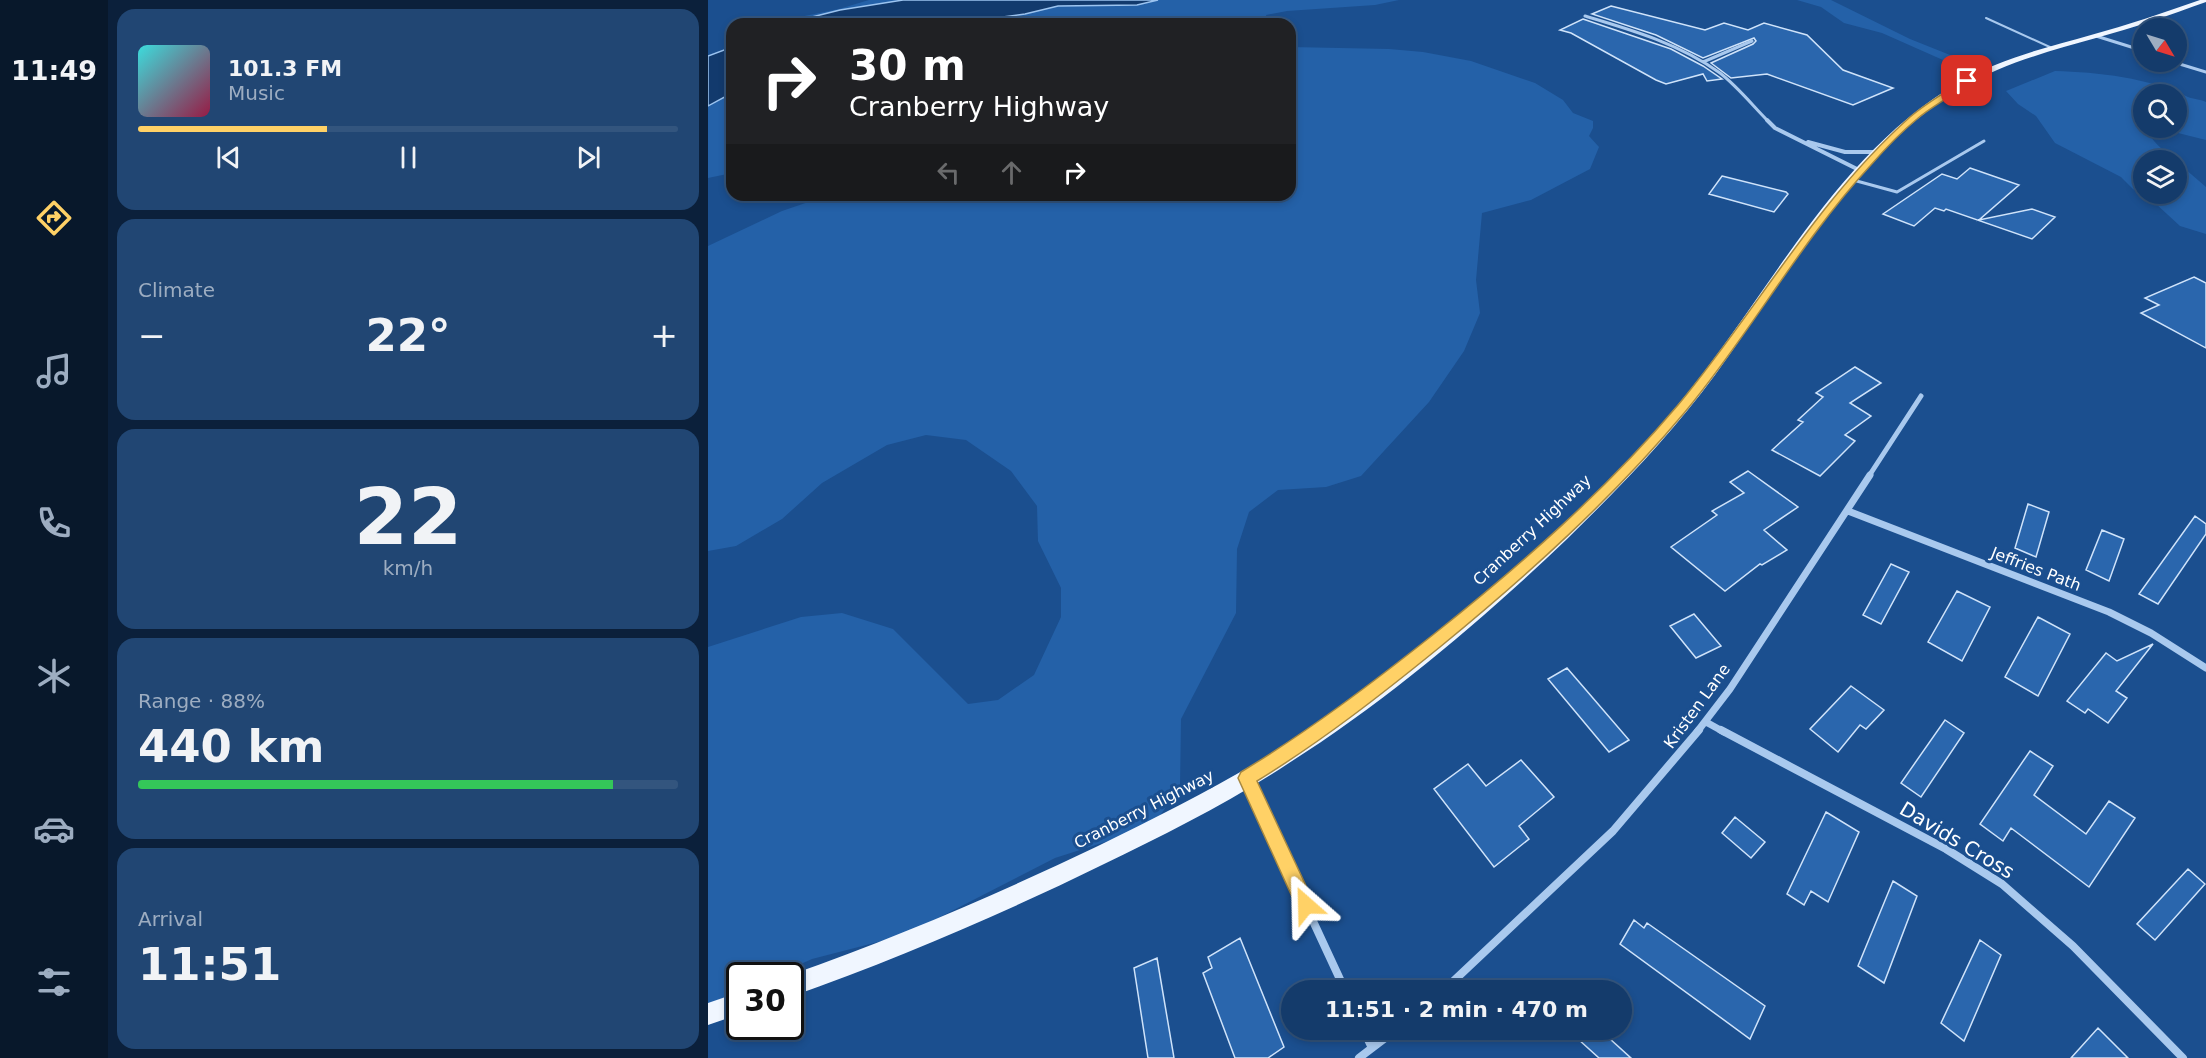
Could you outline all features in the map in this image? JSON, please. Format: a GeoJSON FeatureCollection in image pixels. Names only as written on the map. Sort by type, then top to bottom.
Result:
{"type":"FeatureCollection","features":[{"type":"Feature","properties":{"kind":"main road","name":"Cranberry Highway"},"geometry":{"type":"LineString","coordinates":[[804,981],[910,941],[997,904],[1127,842],[1247,778],[1300,745],[1392,677],[1503,588],[1584,513],[1651,443],[1700,386],[1818,222],[1878,152],[1914,117],[1957,87],[2004,64],[2206,0]]}},
{"type":"Feature","properties":{"kind":"main road"},"geometry":{"type":"LineString","coordinates":[[708,1014],[726,1008]]}},
{"type":"Feature","properties":{"kind":"street"},"geometry":{"type":"LineString","coordinates":[[1585,16],[1644,33],[1703,63],[1735,87],[1775,128],[1857,175]]}},
{"type":"Feature","properties":{"kind":"street"},"geometry":{"type":"LineString","coordinates":[[2096,36],[2133,48]]}},
{"type":"Feature","properties":{"kind":"street"},"geometry":{"type":"LineString","coordinates":[[1703,63],[1752,41]]}},
{"type":"Feature","properties":{"kind":"street"},"geometry":{"type":"LineString","coordinates":[[2187,66],[2206,72]]}},
{"type":"Feature","properties":{"kind":"street"},"geometry":{"type":"LineString","coordinates":[[1795,139],[1845,152],[1878,152]]}},
{"type":"Feature","properties":{"kind":"street","name":"Kristen Lane"},"geometry":{"type":"LineString","coordinates":[[1455,980],[1613,831],[1660,779],[1706,722],[1848,510],[1921,396]]}},
{"type":"Feature","properties":{"kind":"street","name":"Jeffries Path"},"geometry":{"type":"LineString","coordinates":[[1848,510],[2109,612],[2151,633],[2206,668]]}},
{"type":"Feature","properties":{"kind":"street","name":"Davids Cross"},"geometry":{"type":"LineString","coordinates":[[1706,722],[1946,849],[2002,884],[2073,946],[2183,1058]]}},
{"type":"Feature","properties":{"kind":"street"},"geometry":{"type":"LineString","coordinates":[[1247,778],[1340,980]]}},
{"type":"Feature","properties":{"kind":"street"},"geometry":{"type":"LineString","coordinates":[[1368,1040],[1372,1048]]}},
{"type":"Feature","properties":{"kind":"street"},"geometry":{"type":"LineString","coordinates":[[1359,1058],[1383,1040]]}},
{"type":"Feature","properties":{"kind":"lane"},"geometry":{"type":"LineString","coordinates":[[1986,18],[2052,48]]}},
{"type":"Feature","properties":{"kind":"lane"},"geometry":{"type":"LineString","coordinates":[[1857,175],[1897,192],[1984,141]]}},
{"type":"Feature","properties":{"kind":"shaded area"},"geometry":{"type":"Polygon","coordinates":[[[869,0],[903,0],[840,10],[808,18],[795,18],[869,0]]]}},
{"type":"Feature","properties":{"kind":"shaded area"},"geometry":{"type":"Polygon","coordinates":[[[903,0],[1158,0],[1137,5],[1058,6],[995,18],[808,18],[840,10],[903,0]]]}},
{"type":"Feature","properties":{"kind":"shaded area"},"geometry":{"type":"Polygon","coordinates":[[[1158,0],[1399,0],[1375,5],[1287,11],[1266,15],[1267,18],[995,18],[1058,6],[1137,5],[1158,0]]]}},
{"type":"Feature","properties":{"kind":"shaded area"},"geometry":{"type":"Polygon","coordinates":[[[1797,0],[1831,0],[1910,39],[1960,59],[1969,66],[1968,71],[1965,74],[1953,68],[1952,64],[1882,33],[1844,23],[1821,7],[1797,0]]]}},
{"type":"Feature","properties":{"kind":"shaded area"},"geometry":{"type":"Polygon","coordinates":[[[1296,47],[1389,49],[1423,52],[1471,61],[1535,83],[1563,100],[1573,113],[1593,121],[1593,128],[1589,136],[1599,147],[1590,169],[1531,200],[1482,213],[1476,280],[1480,313],[1464,351],[1429,402],[1361,476],[1326,487],[1278,490],[1249,512],[1237,549],[1236,613],[1181,719],[1180,787],[1152,827],[1055,858],[905,935],[804,963],[726,962],[726,997],[708,1005],[708,647],[801,617],[842,613],[893,629],[968,704],[998,700],[1034,675],[1061,617],[1061,588],[1038,541],[1037,506],[1011,471],[966,440],[926,435],[887,445],[822,483],[782,519],[736,546],[708,551],[708,246],[782,211],[811,201],[1296,201],[1296,47]]]}},
{"type":"Feature","properties":{"kind":"shaded area"},"geometry":{"type":"Polygon","coordinates":[[[726,49],[726,96],[708,106],[708,56],[726,49]]]}},
{"type":"Feature","properties":{"kind":"shaded area"},"geometry":{"type":"Polygon","coordinates":[[[2055,71],[2106,75],[2153,84],[2133,84],[2133,138],[2152,138],[2164,150],[2133,150],[2133,189],[2121,177],[2055,143],[2036,116],[2018,104],[2006,91],[2055,71]]]}},
{"type":"Feature","properties":{"kind":"shaded area"},"geometry":{"type":"Polygon","coordinates":[[[726,96],[726,174],[708,178],[708,106],[726,96]]]}},
{"type":"Feature","properties":{"kind":"shaded area"},"geometry":{"type":"Polygon","coordinates":[[[2187,97],[2206,102],[2206,140],[2187,135],[2187,97]]]}},
{"type":"Feature","properties":{"kind":"shaded area"},"geometry":{"type":"Polygon","coordinates":[[[2187,171],[2206,187],[2206,234],[2180,226],[2156,204],[2187,204],[2187,171]]]}},
{"type":"Feature","properties":{"kind":"building"},"geometry":{"type":"Polygon","coordinates":[[[1611,6],[1705,30],[1724,23],[1748,30],[1764,23],[1807,35],[1843,70],[1893,88],[1853,105],[1767,74],[1731,78],[1711,63],[1753,44],[1756,41],[1754,38],[1703,58],[1656,35],[1592,14],[1611,6]]]}},
{"type":"Feature","properties":{"kind":"building"},"geometry":{"type":"Polygon","coordinates":[[[1583,19],[1671,49],[1722,79],[1707,81],[1703,74],[1666,84],[1656,80],[1571,33],[1560,30],[1583,19]]]}},
{"type":"Feature","properties":{"kind":"building"},"geometry":{"type":"Polygon","coordinates":[[[1970,168],[2019,185],[1979,220],[2032,209],[2055,217],[2032,239],[1946,209],[1944,211],[1935,208],[1914,226],[1883,214],[1942,174],[1957,179],[1970,168]]]}},
{"type":"Feature","properties":{"kind":"building"},"geometry":{"type":"Polygon","coordinates":[[[1722,176],[1788,194],[1774,212],[1709,194],[1722,176]]]}},
{"type":"Feature","properties":{"kind":"building"},"geometry":{"type":"Polygon","coordinates":[[[2194,277],[2206,283],[2206,348],[2141,313],[2159,305],[2145,298],[2194,277]]]}},
{"type":"Feature","properties":{"kind":"building"},"geometry":{"type":"Polygon","coordinates":[[[1855,367],[1881,383],[1850,403],[1871,416],[1845,435],[1855,441],[1820,476],[1772,450],[1803,422],[1798,420],[1823,397],[1816,393],[1855,367]]]}},
{"type":"Feature","properties":{"kind":"building"},"geometry":{"type":"Polygon","coordinates":[[[1748,471],[1798,507],[1764,530],[1787,550],[1762,565],[1760,564],[1725,591],[1671,547],[1717,515],[1712,511],[1744,493],[1730,482],[1748,471]]]}},
{"type":"Feature","properties":{"kind":"building"},"geometry":{"type":"Polygon","coordinates":[[[2028,504],[2049,512],[2036,557],[2015,548],[2028,504]]]}},
{"type":"Feature","properties":{"kind":"building"},"geometry":{"type":"Polygon","coordinates":[[[2195,516],[2206,524],[2206,534],[2158,604],[2139,594],[2195,516]]]}},
{"type":"Feature","properties":{"kind":"building"},"geometry":{"type":"Polygon","coordinates":[[[2102,530],[2124,539],[2109,581],[2086,570],[2102,530]]]}},
{"type":"Feature","properties":{"kind":"building"},"geometry":{"type":"Polygon","coordinates":[[[1891,564],[1909,572],[1881,624],[1863,615],[1891,564]]]}},
{"type":"Feature","properties":{"kind":"building"},"geometry":{"type":"Polygon","coordinates":[[[1957,591],[1990,607],[1962,661],[1928,642],[1957,591]]]}},
{"type":"Feature","properties":{"kind":"building"},"geometry":{"type":"Polygon","coordinates":[[[1694,614],[1721,646],[1696,658],[1670,626],[1694,614]]]}},
{"type":"Feature","properties":{"kind":"building"},"geometry":{"type":"Polygon","coordinates":[[[2038,617],[2070,634],[2038,696],[2005,677],[2038,617]]]}},
{"type":"Feature","properties":{"kind":"building"},"geometry":{"type":"Polygon","coordinates":[[[2153,644],[2116,691],[2127,698],[2108,723],[2088,709],[2085,713],[2067,701],[2106,653],[2117,661],[2153,644]]]}},
{"type":"Feature","properties":{"kind":"building"},"geometry":{"type":"Polygon","coordinates":[[[1567,668],[1629,740],[1609,752],[1548,679],[1567,668]]]}},
{"type":"Feature","properties":{"kind":"building"},"geometry":{"type":"Polygon","coordinates":[[[1851,686],[1884,710],[1866,729],[1860,725],[1838,752],[1810,729],[1851,686]]]}},
{"type":"Feature","properties":{"kind":"building"},"geometry":{"type":"Polygon","coordinates":[[[1945,720],[1964,733],[1921,797],[1901,783],[1945,720]]]}},
{"type":"Feature","properties":{"kind":"building"},"geometry":{"type":"Polygon","coordinates":[[[2030,751],[2053,766],[2034,795],[2086,834],[2109,801],[2135,818],[2089,887],[2011,828],[2003,841],[1980,824],[2030,751]]]}},
{"type":"Feature","properties":{"kind":"building"},"geometry":{"type":"Polygon","coordinates":[[[1521,760],[1554,797],[1519,826],[1529,839],[1494,867],[1434,789],[1468,764],[1486,786],[1521,760]]]}},
{"type":"Feature","properties":{"kind":"building"},"geometry":{"type":"Polygon","coordinates":[[[1826,812],[1859,832],[1828,902],[1811,891],[1804,905],[1787,894],[1826,812]]]}},
{"type":"Feature","properties":{"kind":"building"},"geometry":{"type":"Polygon","coordinates":[[[1735,817],[1765,842],[1751,858],[1722,833],[1735,817]]]}},
{"type":"Feature","properties":{"kind":"building"},"geometry":{"type":"Polygon","coordinates":[[[2188,869],[2205,884],[2155,940],[2137,924],[2188,869]]]}},
{"type":"Feature","properties":{"kind":"building"},"geometry":{"type":"Polygon","coordinates":[[[1893,881],[1917,896],[1884,983],[1858,966],[1893,881]]]}},
{"type":"Feature","properties":{"kind":"building"},"geometry":{"type":"Polygon","coordinates":[[[1634,920],[1644,928],[1647,923],[1765,1006],[1750,1039],[1620,944],[1634,920]]]}},
{"type":"Feature","properties":{"kind":"building"},"geometry":{"type":"Polygon","coordinates":[[[1240,938],[1284,1047],[1268,1058],[1235,1058],[1203,973],[1212,968],[1208,957],[1240,938]]]}},
{"type":"Feature","properties":{"kind":"building"},"geometry":{"type":"Polygon","coordinates":[[[1980,940],[2001,955],[1964,1041],[1941,1023],[1980,940]]]}},
{"type":"Feature","properties":{"kind":"building"},"geometry":{"type":"Polygon","coordinates":[[[1157,958],[1174,1058],[1148,1058],[1134,968],[1157,958]]]}},
{"type":"Feature","properties":{"kind":"building"},"geometry":{"type":"Polygon","coordinates":[[[2098,1028],[2128,1058],[2071,1058],[2098,1028]]]}},
{"type":"Feature","properties":{"kind":"building"},"geometry":{"type":"Polygon","coordinates":[[[1579,1040],[1611,1040],[1631,1058],[1599,1058],[1579,1040]]]}},
{"type":"Feature","properties":{"kind":"route"},"geometry":{"type":"LineString","coordinates":[[1306,905],[1247,778],[1353,708],[1503,588],[1571,526],[1635,461],[1680,409],[1749,319],[1818,222],[1867,164],[1914,117],[1967,81]]}}]}
